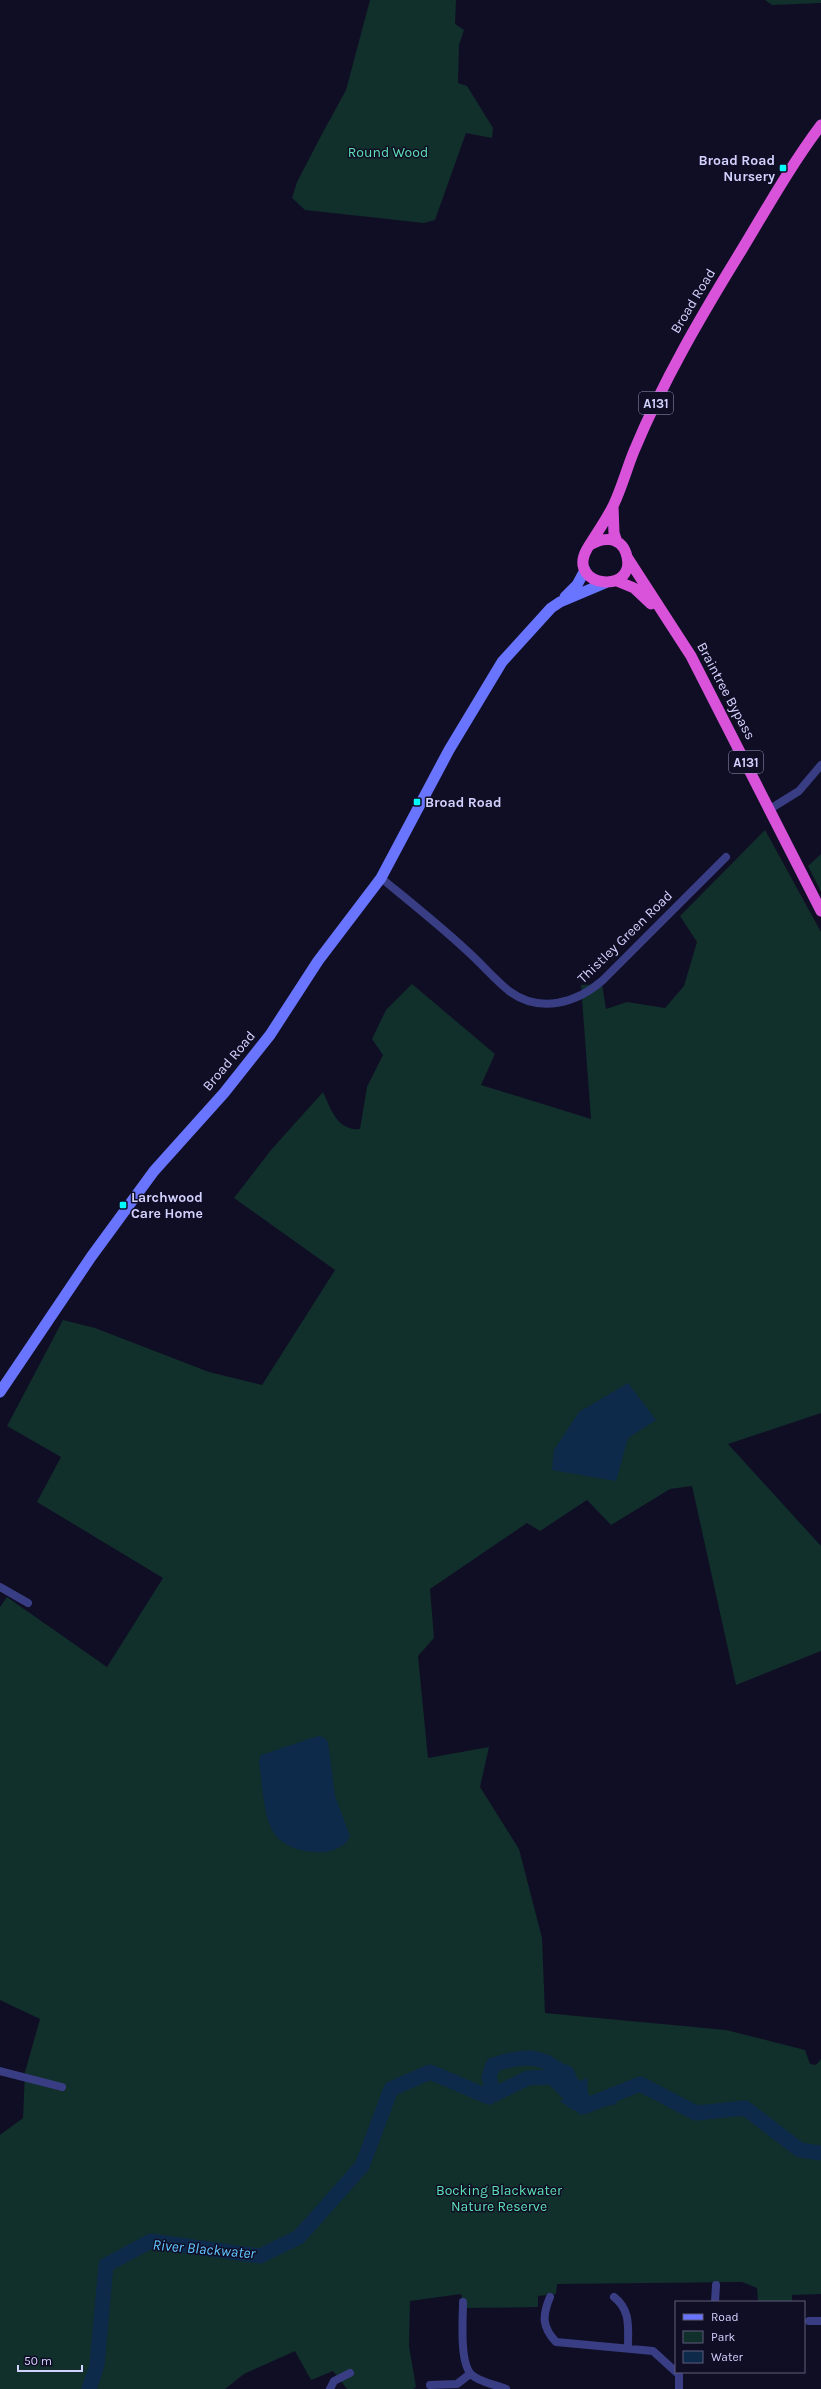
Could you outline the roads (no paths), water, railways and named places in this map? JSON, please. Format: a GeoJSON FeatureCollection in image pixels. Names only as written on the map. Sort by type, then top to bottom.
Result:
{"type":"FeatureCollection","features":[{"type":"Feature","properties":{"kind":"highway","name":"Broad Road"},"geometry":{"type":"LineString","coordinates":[[585,570],[586,552],[613,506],[643,430],[684,345],[787,172],[821,125]]}},
{"type":"Feature","properties":{"kind":"highway","name":"Broad Road"},"geometry":{"type":"LineString","coordinates":[[613,506],[614,533],[617,542],[622,546],[627,557]]}},
{"type":"Feature","properties":{"kind":"highway"},"geometry":{"type":"LineString","coordinates":[[590,545],[605,539],[617,542]]}},
{"type":"Feature","properties":{"kind":"highway"},"geometry":{"type":"LineString","coordinates":[[617,581],[626,568],[627,557]]}},
{"type":"Feature","properties":{"kind":"highway","name":"Braintree Bypass"},"geometry":{"type":"LineString","coordinates":[[627,557],[664,617],[691,656],[770,808],[821,911]]}},
{"type":"Feature","properties":{"kind":"highway"},"geometry":{"type":"LineString","coordinates":[[585,570],[591,578],[606,583]]}},
{"type":"Feature","properties":{"kind":"highway","name":"Broad Road"},"geometry":{"type":"LineString","coordinates":[[606,583],[617,581]]}},
{"type":"Feature","properties":{"kind":"highway","name":"Braintree Bypass"},"geometry":{"type":"LineString","coordinates":[[617,581],[634,588],[664,617]]}},
{"type":"Feature","properties":{"kind":"main road","name":"Broad Road"},"geometry":{"type":"LineString","coordinates":[[0,1392],[34,1338],[130,1203],[174,1146],[255,1056],[326,950],[381,878],[449,750],[502,662],[534,624],[577,585],[585,570]]}},
{"type":"Feature","properties":{"kind":"main road","name":"Broad Road"},"geometry":{"type":"LineString","coordinates":[[560,602],[606,583]]}},
{"type":"Feature","properties":{"kind":"street"},"geometry":{"type":"LineString","coordinates":[[770,808],[799,791],[821,765]]}},
{"type":"Feature","properties":{"kind":"street","name":"Thistley Green Road"},"geometry":{"type":"LineString","coordinates":[[381,878],[465,949],[508,990],[530,1001],[564,1003],[590,992],[726,857]]}},
{"type":"Feature","properties":{"kind":"street"},"geometry":{"type":"LineString","coordinates":[[0,1587],[28,1603]]}},
{"type":"Feature","properties":{"kind":"street"},"geometry":{"type":"LineString","coordinates":[[0,2072],[62,2087]]}},
{"type":"Feature","properties":{"kind":"street"},"geometry":{"type":"LineString","coordinates":[[715,2301],[716,2285]]}},
{"type":"Feature","properties":{"kind":"street"},"geometry":{"type":"LineString","coordinates":[[550,2297],[544,2318],[547,2332],[556,2342],[572,2345],[628,2347],[653,2351],[675,2370]]}},
{"type":"Feature","properties":{"kind":"street"},"geometry":{"type":"LineString","coordinates":[[614,2298],[623,2304],[627,2313],[628,2347]]}},
{"type":"Feature","properties":{"kind":"street"},"geometry":{"type":"LineString","coordinates":[[463,2302],[465,2362],[470,2374],[480,2380],[506,2389]]}},
{"type":"Feature","properties":{"kind":"street"},"geometry":{"type":"LineString","coordinates":[[809,2321],[821,2321]]}},
{"type":"Feature","properties":{"kind":"street"},"geometry":{"type":"LineString","coordinates":[[330,2389],[334,2381],[350,2373]]}},
{"type":"Feature","properties":{"kind":"street"},"geometry":{"type":"LineString","coordinates":[[679,2373],[679,2389]]}},
{"type":"Feature","properties":{"kind":"street"},"geometry":{"type":"LineString","coordinates":[[430,2386],[457,2384],[470,2374]]}},
{"type":"Feature","properties":{"kind":"water"},"geometry":{"type":"Polygon","coordinates":[[[628,1383],[656,1420],[628,1438],[616,1481],[552,1470],[554,1450],[579,1412],[628,1383]]]}},
{"type":"Feature","properties":{"kind":"water"},"geometry":{"type":"Polygon","coordinates":[[[318,1736],[323,1737],[328,1742],[335,1796],[350,1836],[346,1843],[336,1849],[323,1852],[299,1850],[291,1847],[279,1839],[274,1833],[267,1818],[259,1761],[261,1755],[318,1736]]]}},
{"type":"Feature","properties":{"kind":"water"},"geometry":{"type":"Polygon","coordinates":[[[587,2077],[588,2093],[592,2099],[607,2103],[616,2101],[617,2104],[580,2112],[573,2110],[560,2101],[580,2091],[579,2083],[587,2077]]]}},
{"type":"Feature","properties":{"kind":"waterway"},"geometry":{"type":"LineString","coordinates":[[489,2097],[491,2083],[489,2077],[493,2065],[520,2058],[541,2060],[548,2063],[567,2073],[572,2085],[580,2089]]}},
{"type":"Feature","properties":{"kind":"waterway","name":"River Blackwater"},"geometry":{"type":"LineString","coordinates":[[89,2389],[97,2365],[106,2265],[151,2241],[260,2256],[299,2237],[362,2166],[391,2089],[430,2072],[489,2097],[528,2078],[552,2077],[583,2107],[640,2084],[696,2113],[745,2108],[800,2150],[821,2153]]}},
{"type":"Feature","properties":{"kind":"place","name":"Broad Road Nursery"},"geometry":{"type":"Point","coordinates":[783,168]}},
{"type":"Feature","properties":{"kind":"place","name":"Broad Road"},"geometry":{"type":"Point","coordinates":[417,802]}},
{"type":"Feature","properties":{"kind":"place","name":"Larchwood Care Home"},"geometry":{"type":"Point","coordinates":[123,1205]}},
{"type":"Feature","properties":{"kind":"park label","name":"Round Wood"},"geometry":{"type":"Point","coordinates":[388,152]}},
{"type":"Feature","properties":{"kind":"park label","name":"Bocking Blackwater Nature Reserve"},"geometry":{"type":"Point","coordinates":[499,2198]}}]}
